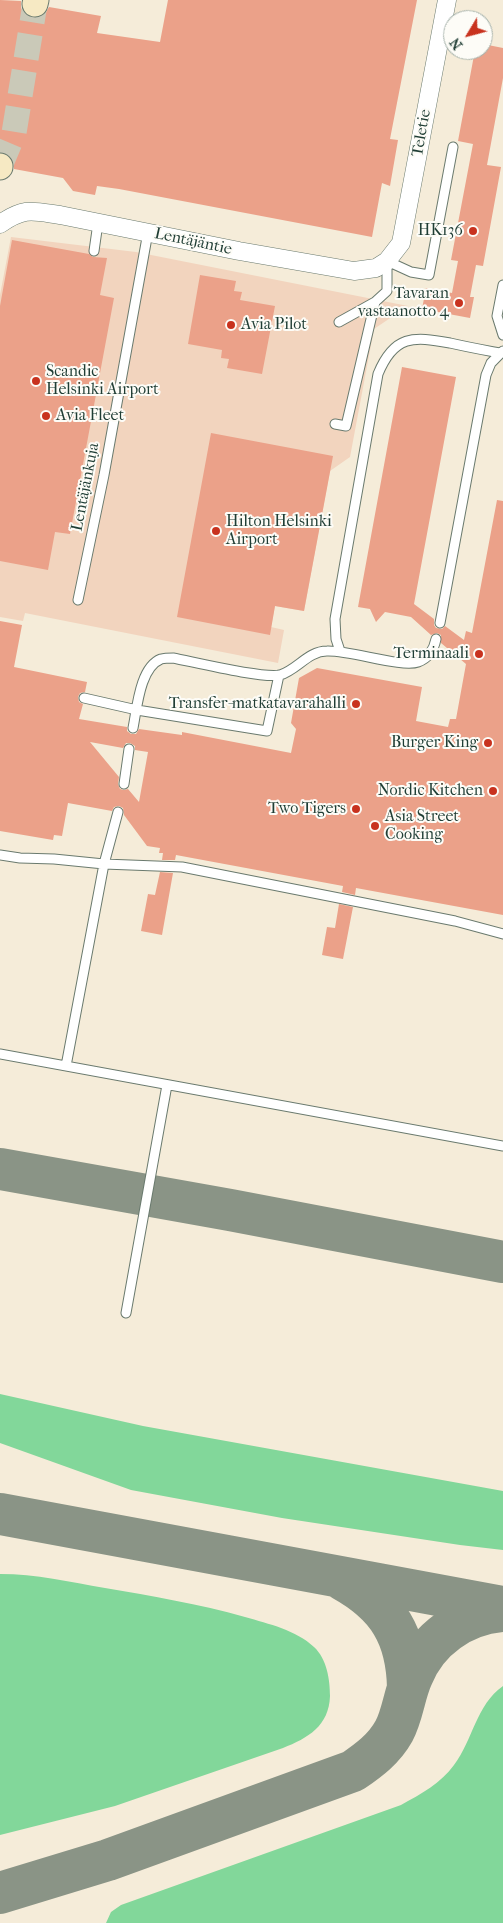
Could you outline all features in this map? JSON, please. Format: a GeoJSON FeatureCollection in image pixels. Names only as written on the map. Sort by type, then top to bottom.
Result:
{"type":"FeatureCollection","features":[{"type":"Feature","properties":{"kind":"street","name":"Teletie"},"geometry":{"type":"LineString","coordinates":[[386,261],[394,254],[401,243],[405,227],[446,0]]}},
{"type":"Feature","properties":{"kind":"street","name":"Lentäjäntie"},"geometry":{"type":"LineString","coordinates":[[0,224],[15,213],[30,211],[60,215],[239,251],[354,271],[376,268],[386,261]]}},
{"type":"Feature","properties":{"kind":"lane"},"geometry":{"type":"LineString","coordinates":[[339,322],[375,302],[387,291],[386,261],[411,272],[429,275],[453,146]]}},
{"type":"Feature","properties":{"kind":"lane"},"geometry":{"type":"LineString","coordinates":[[94,252],[98,223]]}},
{"type":"Feature","properties":{"kind":"lane","name":"Lentäjänkuja"},"geometry":{"type":"LineString","coordinates":[[78,600],[104,475],[148,232]]}},
{"type":"Feature","properties":{"kind":"lane"},"geometry":{"type":"LineString","coordinates":[[503,285],[497,316],[503,335]]}},
{"type":"Feature","properties":{"kind":"lane"},"geometry":{"type":"LineString","coordinates":[[335,424],[346,426],[375,302]]}},
{"type":"Feature","properties":{"kind":"lane"},"geometry":{"type":"LineString","coordinates":[[340,651],[336,639],[335,620],[378,374],[384,361],[399,344],[424,338],[502,352]]}},
{"type":"Feature","properties":{"kind":"lane"},"geometry":{"type":"LineString","coordinates":[[440,623],[486,375],[491,363],[502,352]]}},
{"type":"Feature","properties":{"kind":"lane"},"geometry":{"type":"LineString","coordinates":[[133,728],[145,675],[150,667],[162,659],[174,658],[256,674],[279,675],[311,656],[324,651],[340,651],[404,663],[417,663],[427,657],[434,648],[436,639]]}},
{"type":"Feature","properties":{"kind":"lane"},"geometry":{"type":"LineString","coordinates":[[84,698],[137,710],[267,731],[279,675]]}},
{"type":"Feature","properties":{"kind":"lane"},"geometry":{"type":"LineString","coordinates":[[124,784],[129,749]]}},
{"type":"Feature","properties":{"kind":"lane"},"geometry":{"type":"LineString","coordinates":[[66,1066],[104,864],[118,812]]}},
{"type":"Feature","properties":{"kind":"lane"},"geometry":{"type":"LineString","coordinates":[[0,854],[20,858],[182,867],[455,921],[503,934]]}},
{"type":"Feature","properties":{"kind":"lane"},"geometry":{"type":"LineString","coordinates":[[0,1054],[503,1146]]}},
{"type":"Feature","properties":{"kind":"lane"},"geometry":{"type":"LineString","coordinates":[[126,1313],[167,1085]]}},
{"type":"Feature","properties":{"kind":"shaded area"},"geometry":{"type":"Polygon","coordinates":[[[11,237],[136,252],[408,306],[374,329],[350,457],[330,471],[304,611],[275,606],[271,627],[284,630],[278,663],[25,613],[23,621],[0,617],[0,295],[11,237]]]}},
{"type":"Feature","properties":{"kind":"green space"},"geometry":{"type":"Polygon","coordinates":[[[0,1394],[143,1426],[503,1491],[503,1550],[282,1518],[131,1490],[0,1443],[0,1394]]]}},
{"type":"Feature","properties":{"kind":"green space"},"geometry":{"type":"Polygon","coordinates":[[[0,1574],[27,1575],[53,1579],[175,1601],[245,1617],[291,1632],[314,1647],[325,1664],[330,1696],[326,1715],[316,1730],[301,1740],[283,1748],[115,1806],[0,1835],[0,1574]]]}},
{"type":"Feature","properties":{"kind":"green space"},"geometry":{"type":"Polygon","coordinates":[[[503,1686],[503,1923],[106,1923],[111,1912],[121,1905],[401,1805],[416,1797],[437,1783],[454,1765],[487,1703],[503,1686]]]}},
{"type":"Feature","properties":{"kind":"building"},"geometry":{"type":"Polygon","coordinates":[[[0,0],[21,1],[21,8],[25,14],[32,18],[39,18],[45,14],[49,7],[101,16],[97,33],[160,42],[168,0],[417,0],[390,139],[398,140],[390,186],[382,183],[372,237],[119,189],[97,186],[95,195],[73,191],[63,178],[14,169],[12,158],[7,153],[0,152],[0,0]]]}},
{"type":"Feature","properties":{"kind":"building"},"geometry":{"type":"Polygon","coordinates":[[[493,46],[503,48],[503,78],[487,165],[501,167],[483,266],[476,265],[470,297],[474,297],[470,318],[422,309],[426,288],[452,293],[458,261],[451,260],[473,144],[458,141],[473,60],[493,60],[493,46]]]}},
{"type":"Feature","properties":{"kind":"building","name":"Avia Fleet"},"geometry":{"type":"Polygon","coordinates":[[[12,240],[89,254],[93,257],[107,258],[100,295],[114,298],[70,534],[55,532],[48,570],[0,561],[0,306],[12,240]]]}},
{"type":"Feature","properties":{"kind":"building","name":"Avia Pilot"},"geometry":{"type":"Polygon","coordinates":[[[200,275],[236,281],[234,291],[242,292],[240,300],[275,306],[262,374],[227,368],[229,359],[221,358],[222,350],[188,344],[200,275]]]}},
{"type":"Feature","properties":{"kind":"building","name":"Terminaali"},"geometry":{"type":"Polygon","coordinates":[[[402,367],[456,377],[414,604],[434,619],[436,628],[442,629],[445,626],[464,640],[466,631],[472,633],[497,500],[503,501],[503,915],[356,888],[355,895],[342,892],[343,886],[176,855],[175,860],[162,860],[163,853],[159,853],[160,848],[147,846],[124,815],[123,808],[119,806],[114,807],[112,811],[68,803],[62,836],[54,835],[53,840],[0,831],[0,621],[22,625],[14,667],[87,682],[85,692],[80,693],[78,697],[79,702],[83,704],[79,719],[127,727],[127,731],[131,734],[136,734],[139,729],[182,735],[182,732],[291,753],[296,729],[291,723],[299,678],[317,668],[422,687],[416,721],[448,727],[450,719],[456,719],[466,664],[441,643],[441,635],[437,633],[431,635],[411,617],[385,612],[376,622],[370,609],[358,607],[402,367]],[[90,742],[119,777],[118,784],[120,789],[128,789],[139,802],[148,752],[135,750],[135,746],[130,743],[126,743],[123,748],[90,742]]]}},
{"type":"Feature","properties":{"kind":"building","name":"Hilton Helsinki Airport"},"geometry":{"type":"Polygon","coordinates":[[[211,433],[333,456],[304,611],[275,606],[270,635],[177,617],[211,433]]]}},
{"type":"Feature","properties":{"kind":"building"},"geometry":{"type":"Polygon","coordinates":[[[160,872],[173,873],[162,935],[141,931],[148,894],[155,895],[160,872]]]}},
{"type":"Feature","properties":{"kind":"building"},"geometry":{"type":"Polygon","coordinates":[[[339,904],[353,907],[343,959],[322,955],[327,927],[335,928],[339,904]]]}},
{"type":"Feature","properties":{"kind":"taxiway"},"geometry":{"type":"LineString","coordinates":[[0,1169],[503,1262]]}},
{"type":"Feature","properties":{"kind":"taxiway"},"geometry":{"type":"LineString","coordinates":[[0,1514],[503,1607]]}},
{"type":"Feature","properties":{"kind":"taxiway"},"geometry":{"type":"LineString","coordinates":[[343,1580],[372,1600],[392,1624],[404,1653],[408,1688]]}},
{"type":"Feature","properties":{"kind":"taxiway"},"geometry":{"type":"LineString","coordinates":[[0,1893],[108,1860],[353,1771],[376,1754],[394,1731],[412,1677],[427,1651],[437,1640],[448,1631],[474,1617],[503,1611]]}},
{"type":"Feature","properties":{"kind":"tunnel"},"geometry":{"type":"LineString","coordinates":[[0,166],[14,133],[35,4]]}},
{"type":"Feature","properties":{"kind":"place","name":"HK136"},"geometry":{"type":"Point","coordinates":[473,231]}},
{"type":"Feature","properties":{"kind":"place","name":"Tavaran vastaanotto 4"},"geometry":{"type":"Point","coordinates":[459,303]}},
{"type":"Feature","properties":{"kind":"place","name":"Avia Pilot"},"geometry":{"type":"Point","coordinates":[231,325]}},
{"type":"Feature","properties":{"kind":"place","name":"Scandic Helsinki Airport"},"geometry":{"type":"Point","coordinates":[36,381]}},
{"type":"Feature","properties":{"kind":"place","name":"Avia Fleet"},"geometry":{"type":"Point","coordinates":[46,416]}},
{"type":"Feature","properties":{"kind":"place","name":"Hilton Helsinki Airport"},"geometry":{"type":"Point","coordinates":[216,531]}},
{"type":"Feature","properties":{"kind":"place","name":"Terminaali"},"geometry":{"type":"Point","coordinates":[479,654]}},
{"type":"Feature","properties":{"kind":"place","name":"Transfer-matkatavarahalli"},"geometry":{"type":"Point","coordinates":[356,704]}},
{"type":"Feature","properties":{"kind":"place","name":"Burger King"},"geometry":{"type":"Point","coordinates":[488,743]}},
{"type":"Feature","properties":{"kind":"place","name":"Nordic Kitchen"},"geometry":{"type":"Point","coordinates":[493,791]}},
{"type":"Feature","properties":{"kind":"place","name":"Two Tigers"},"geometry":{"type":"Point","coordinates":[356,809]}},
{"type":"Feature","properties":{"kind":"place","name":"Asia Street Cooking"},"geometry":{"type":"Point","coordinates":[375,826]}}]}
